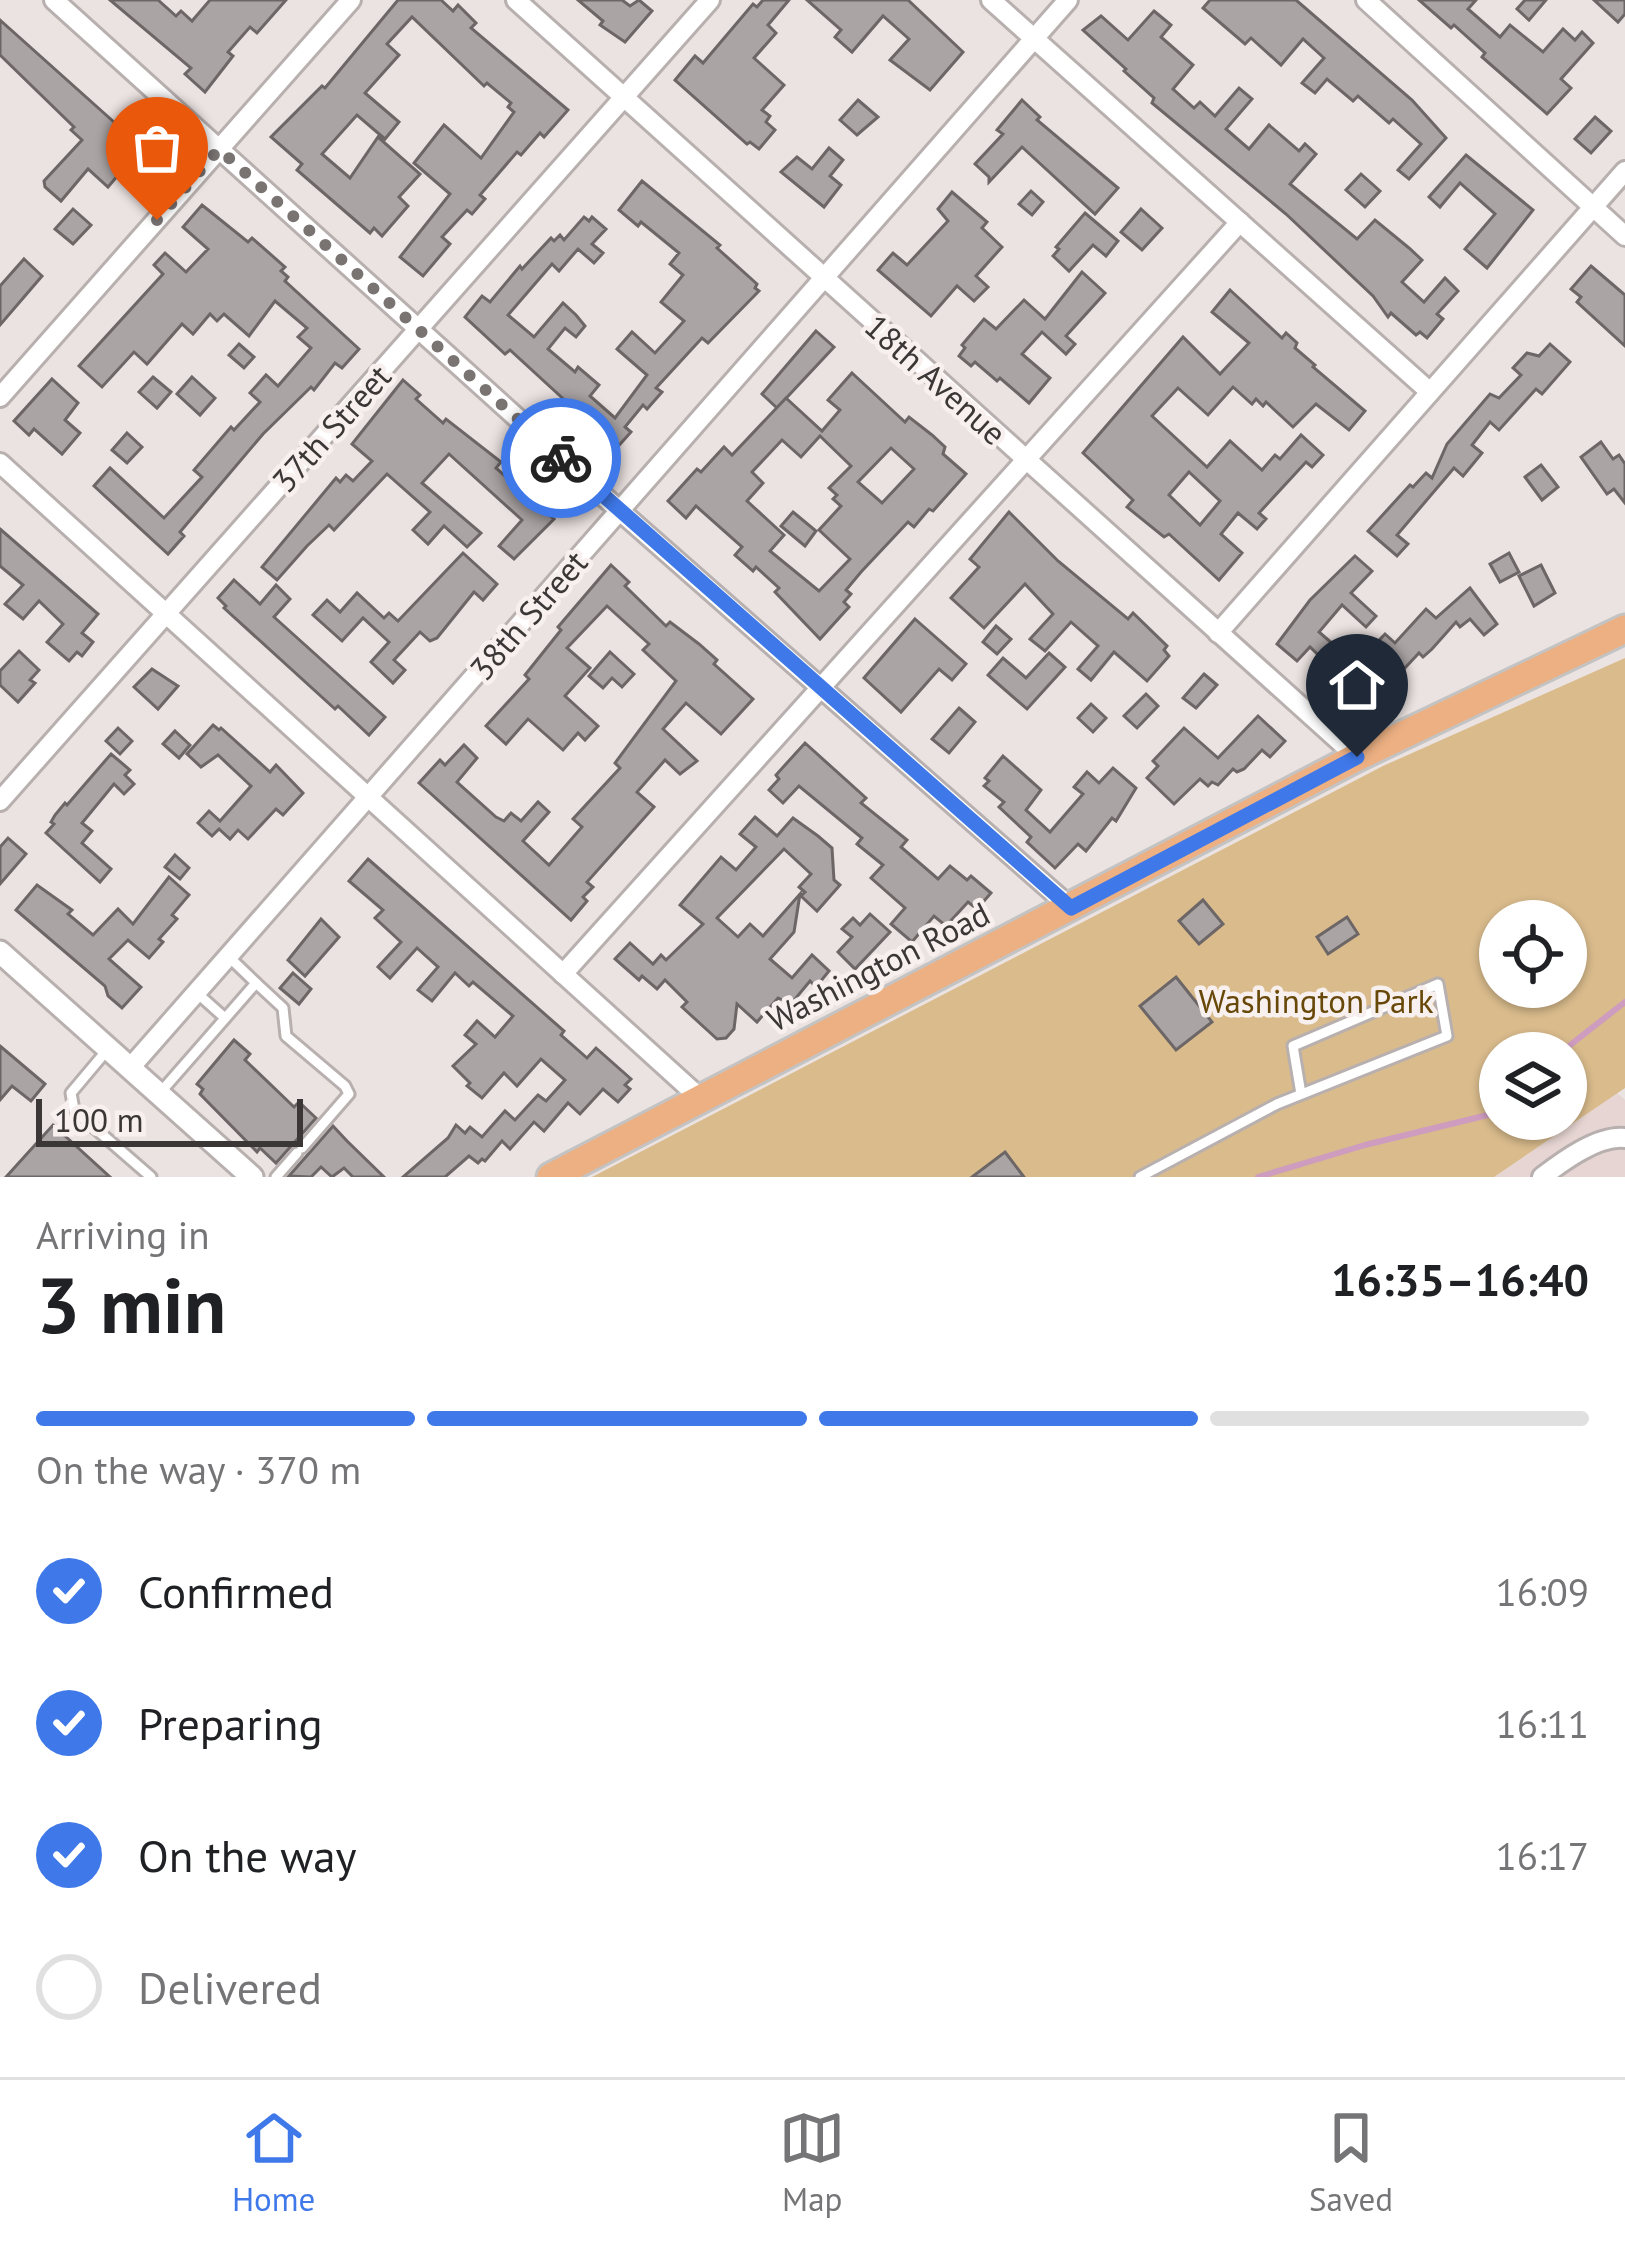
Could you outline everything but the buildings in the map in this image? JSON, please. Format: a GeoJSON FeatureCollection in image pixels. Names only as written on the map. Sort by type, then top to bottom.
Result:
{"type":"FeatureCollection","features":[{"type":"Feature","properties":{"kind":"main road","name":"Washington Road"},"geometry":{"type":"LineString","coordinates":[[551,1177],[1357,757],[1625,628]]}},
{"type":"Feature","properties":{"kind":"street"},"geometry":{"type":"LineString","coordinates":[[54,0],[620,511],[1071,908]]}},
{"type":"Feature","properties":{"kind":"street"},"geometry":{"type":"LineString","coordinates":[[0,397],[351,0]]}},
{"type":"Feature","properties":{"kind":"street","name":"18th Avenue"},"geometry":{"type":"LineString","coordinates":[[516,0],[1357,757]]}},
{"type":"Feature","properties":{"kind":"street","name":"37th Street"},"geometry":{"type":"LineString","coordinates":[[0,801],[710,0]]}},
{"type":"Feature","properties":{"kind":"street"},"geometry":{"type":"LineString","coordinates":[[991,0],[1430,392]]}},
{"type":"Feature","properties":{"kind":"street","name":"38th Street"},"geometry":{"type":"LineString","coordinates":[[130,1068],[1068,0]]}},
{"type":"Feature","properties":{"kind":"street"},"geometry":{"type":"LineString","coordinates":[[1366,0],[1625,236]]}},
{"type":"Feature","properties":{"kind":"street"},"geometry":{"type":"LineString","coordinates":[[1218,632],[1625,171]]}},
{"type":"Feature","properties":{"kind":"street"},"geometry":{"type":"LineString","coordinates":[[563,974],[1240,222]]}},
{"type":"Feature","properties":{"kind":"street"},"geometry":{"type":"LineString","coordinates":[[0,463],[700,1098]]}},
{"type":"Feature","properties":{"kind":"street"},"geometry":{"type":"LineString","coordinates":[[0,952],[159,1094],[227,1169],[252,1177]]}},
{"type":"Feature","properties":{"kind":"street"},"geometry":{"type":"LineString","coordinates":[[1542,1177],[1595,1145],[1625,1138]]}},
{"type":"Feature","properties":{"kind":"lane"},"geometry":{"type":"LineString","coordinates":[[228,956],[283,1008],[286,1036],[349,1094],[276,1177]]}},
{"type":"Feature","properties":{"kind":"lane"},"geometry":{"type":"LineString","coordinates":[[159,1094],[256,983]]}},
{"type":"Feature","properties":{"kind":"lane"},"geometry":{"type":"LineString","coordinates":[[1140,1177],[1301,1094],[1447,1036],[1438,984],[1293,1046],[1301,1094]]}},
{"type":"Feature","properties":{"kind":"lane"},"geometry":{"type":"LineString","coordinates":[[196,993],[225,1018]]}},
{"type":"Feature","properties":{"kind":"lane"},"geometry":{"type":"LineString","coordinates":[[109,1049],[71,1093],[74,1110],[151,1177]]}},
{"type":"Feature","properties":{"kind":"shaded area"},"geometry":{"type":"Polygon","coordinates":[[[1617,1093],[1625,1100],[1625,1177],[1494,1177],[1548,1140],[1587,1140],[1587,1113],[1617,1093]]]}},
{"type":"Feature","properties":{"kind":"green space","name":"Washington Park"},"geometry":{"type":"Polygon","coordinates":[[[1625,658],[1625,1088],[1587,1114],[1587,1032],[1479,1032],[1479,1140],[1548,1140],[1494,1177],[592,1177],[1383,766],[1625,658]]]}},
{"type":"Feature","properties":{"kind":"waterway"},"geometry":{"type":"LineString","coordinates":[[1587,1032],[1625,1002]]}},
{"type":"Feature","properties":{"kind":"waterway"},"geometry":{"type":"LineString","coordinates":[[1258,1177],[1479,1117]]}},
{"type":"Feature","properties":{"kind":"way so far"},"geometry":{"type":"LineString","coordinates":[[157,220],[219,149],[561,458]]}},
{"type":"Feature","properties":{"kind":"route"},"geometry":{"type":"LineString","coordinates":[[561,458],[1071,908],[1357,757]]}}]}
